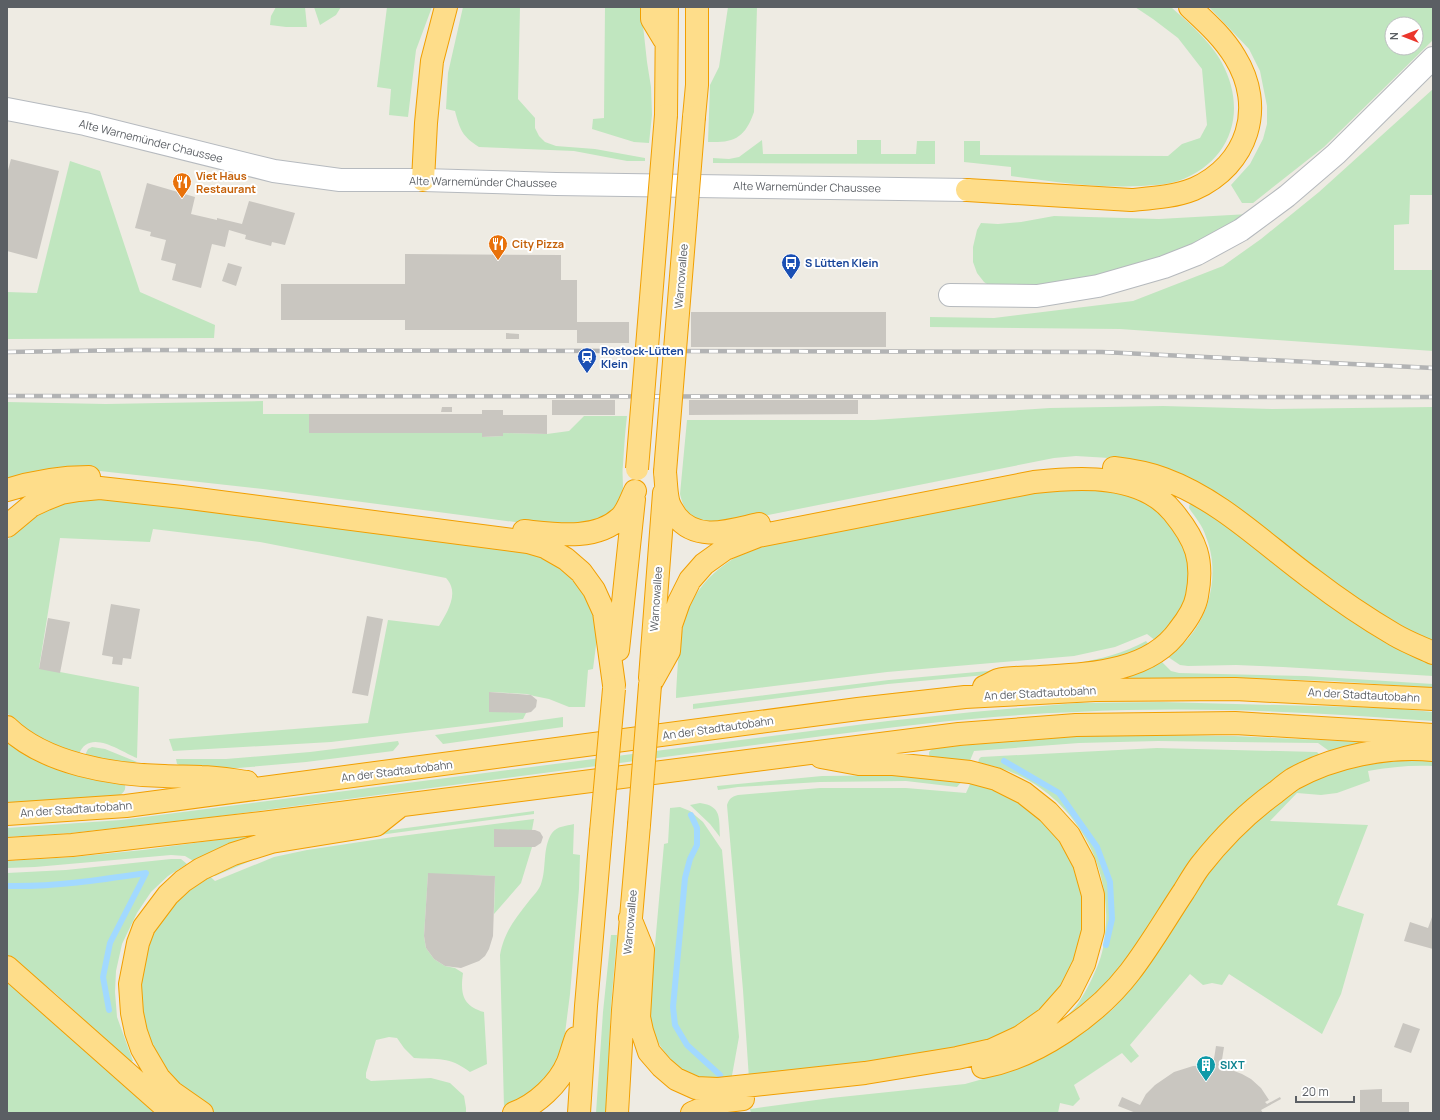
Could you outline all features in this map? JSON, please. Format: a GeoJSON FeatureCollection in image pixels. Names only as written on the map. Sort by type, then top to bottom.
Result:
{"type":"FeatureCollection","features":[{"type":"Feature","properties":{"kind":"highway"},"geometry":{"type":"LineString","coordinates":[[423,180],[426,123],[432,61],[446,7]]}},
{"type":"Feature","properties":{"kind":"highway"},"geometry":{"type":"LineString","coordinates":[[652,7],[652,19],[668,45]]}},
{"type":"Feature","properties":{"kind":"highway"},"geometry":{"type":"LineString","coordinates":[[579,1113],[586,1006],[601,832],[614,687],[635,491],[666,115],[668,45],[667,7]]}},
{"type":"Feature","properties":{"kind":"highway"},"geometry":{"type":"LineString","coordinates":[[697,7],[697,85]]}},
{"type":"Feature","properties":{"kind":"highway"},"geometry":{"type":"LineString","coordinates":[[697,85],[713,7]]}},
{"type":"Feature","properties":{"kind":"highway"},"geometry":{"type":"LineString","coordinates":[[967,190],[1131,200],[1176,195],[1194,189],[1216,177],[1232,161],[1242,146],[1250,121],[1251,107],[1249,91],[1236,58],[1206,22],[1190,7]]}},
{"type":"Feature","properties":{"kind":"highway","name":"Warnowallee"},"geometry":{"type":"LineString","coordinates":[[617,1113],[630,918],[639,825],[665,472],[697,85]]}},
{"type":"Feature","properties":{"kind":"highway"},"geometry":{"type":"LineString","coordinates":[[665,472],[668,500],[672,511],[682,523],[703,533],[722,532],[1021,472],[1063,466],[1098,465],[1128,470],[1164,479],[1201,497],[1225,512],[1311,579],[1357,611],[1395,635],[1433,653]]}},
{"type":"Feature","properties":{"kind":"highway"},"geometry":{"type":"LineString","coordinates":[[7,490],[43,480],[69,477],[99,477],[162,483],[558,535],[580,534],[610,526],[622,517],[635,491]]}},
{"type":"Feature","properties":{"kind":"highway"},"geometry":{"type":"LineString","coordinates":[[650,685],[669,651],[672,625],[679,602],[690,580],[704,564],[725,549],[758,536],[1034,482],[1065,478],[1100,479],[1128,484],[1151,494],[1169,506],[1191,536],[1197,552],[1200,570],[1196,600],[1188,619],[1175,637],[1159,650],[1135,663],[1111,670],[1072,675],[999,680],[965,697]]}},
{"type":"Feature","properties":{"kind":"highway"},"geometry":{"type":"LineString","coordinates":[[7,526],[31,506],[46,498],[67,492],[100,488],[479,535],[545,547],[566,559],[581,572],[594,590],[604,612],[614,687]]}},
{"type":"Feature","properties":{"kind":"highway","name":"An der Stadtautobahn"},"geometry":{"type":"LineString","coordinates":[[7,814],[126,806],[850,710],[965,697],[1095,690],[1235,689],[1433,699]]}},
{"type":"Feature","properties":{"kind":"highway"},"geometry":{"type":"LineString","coordinates":[[7,849],[72,845],[400,806],[800,753],[959,734],[1076,725],[1235,724],[1433,735]]}},
{"type":"Feature","properties":{"kind":"highway"},"geometry":{"type":"LineString","coordinates":[[7,727],[19,738],[32,746],[55,756],[98,769],[163,776],[202,777],[278,786]]}},
{"type":"Feature","properties":{"kind":"highway"},"geometry":{"type":"LineString","coordinates":[[692,1113],[718,1102],[959,1071],[990,1066],[1025,1054],[1067,1031],[1103,1002],[1130,972],[1200,867],[1227,835],[1264,800],[1292,780],[1330,762],[1388,751],[1416,749],[1433,750]]}},
{"type":"Feature","properties":{"kind":"highway"},"geometry":{"type":"LineString","coordinates":[[630,918],[643,950],[639,1017],[642,1031],[650,1052],[662,1067],[676,1079],[696,1088],[718,1089],[841,1075],[957,1058],[992,1050],[1020,1038],[1046,1018],[1070,992],[1084,964],[1093,931],[1093,895],[1084,862],[1069,836],[1048,812],[1024,793],[996,779],[970,772],[893,764],[859,764],[800,753]]}},
{"type":"Feature","properties":{"kind":"highway"},"geometry":{"type":"LineString","coordinates":[[202,1113],[172,1092],[159,1078],[142,1049],[136,1032],[132,1012],[130,984],[138,943],[144,927],[168,895],[183,881],[201,869],[227,857],[270,842],[376,825],[400,806]]}},
{"type":"Feature","properties":{"kind":"highway"},"geometry":{"type":"LineString","coordinates":[[7,967],[172,1113]]}},
{"type":"Feature","properties":{"kind":"highway"},"geometry":{"type":"LineString","coordinates":[[514,1113],[520,1111],[543,1096],[559,1078],[568,1063],[586,1006]]}},
{"type":"Feature","properties":{"kind":"street"},"geometry":{"type":"LineString","coordinates":[[950,295],[1038,296],[1098,286],[1164,267],[1197,254],[1242,230],[1287,196],[1336,154],[1433,58]]}},
{"type":"Feature","properties":{"kind":"street","name":"Alte Warnemünder Chaussee"},"geometry":{"type":"LineString","coordinates":[[7,109],[85,124],[274,171],[340,180],[423,180],[556,184],[967,190]]}},
{"type":"Feature","properties":{"kind":"green space"},"geometry":{"type":"Polygon","coordinates":[[[276,7],[305,7],[307,27],[270,25],[271,16],[276,7]]]}},
{"type":"Feature","properties":{"kind":"green space"},"geometry":{"type":"Polygon","coordinates":[[[314,7],[341,7],[336,15],[320,25],[314,7]]]}},
{"type":"Feature","properties":{"kind":"green space"},"geometry":{"type":"Polygon","coordinates":[[[387,7],[432,7],[416,50],[408,117],[389,115],[391,89],[377,87],[387,7]]]}},
{"type":"Feature","properties":{"kind":"green space"},"geometry":{"type":"Polygon","coordinates":[[[463,7],[520,7],[518,99],[535,118],[535,128],[539,136],[545,142],[556,146],[595,149],[645,158],[645,161],[627,161],[574,151],[479,147],[465,136],[458,123],[455,111],[446,109],[448,73],[463,7]]]}},
{"type":"Feature","properties":{"kind":"green space"},"geometry":{"type":"Polygon","coordinates":[[[605,7],[641,7],[651,87],[652,115],[649,143],[634,142],[592,129],[593,119],[604,118],[605,7]]]}},
{"type":"Feature","properties":{"kind":"green space"},"geometry":{"type":"Polygon","coordinates":[[[728,7],[757,7],[754,112],[747,128],[737,137],[732,140],[708,142],[710,85],[719,67],[728,7]]]}},
{"type":"Feature","properties":{"kind":"green space"},"geometry":{"type":"Polygon","coordinates":[[[1135,7],[1171,7],[1206,40],[1218,55],[1222,63],[1230,81],[1234,99],[1233,117],[1230,133],[1222,148],[1211,161],[1196,172],[1178,181],[1165,184],[1141,186],[1076,184],[1011,176],[1011,167],[964,162],[964,141],[980,141],[980,155],[1168,156],[1182,144],[1200,138],[1207,125],[1202,69],[1178,38],[1135,7]]]}},
{"type":"Feature","properties":{"kind":"green space"},"geometry":{"type":"Polygon","coordinates":[[[1209,7],[1433,7],[1433,40],[1424,49],[1424,16],[1384,16],[1384,56],[1417,56],[1324,147],[1253,203],[1242,203],[1231,185],[1250,164],[1263,139],[1267,124],[1267,106],[1260,71],[1249,49],[1209,7]]]}},
{"type":"Feature","properties":{"kind":"green space"},"geometry":{"type":"Polygon","coordinates":[[[1433,89],[1433,195],[1410,195],[1409,224],[1394,225],[1394,270],[1433,270],[1433,351],[1120,329],[930,327],[930,317],[994,318],[1133,301],[1223,266],[1261,239],[1319,192],[1433,89]]]}},
{"type":"Feature","properties":{"kind":"green space"},"geometry":{"type":"Polygon","coordinates":[[[762,140],[763,154],[857,154],[857,140],[881,140],[881,154],[916,154],[917,141],[935,141],[935,164],[713,163],[713,158],[729,159],[739,157],[762,140]]]}},
{"type":"Feature","properties":{"kind":"green space"},"geometry":{"type":"Polygon","coordinates":[[[70,161],[100,171],[140,292],[215,325],[214,338],[7,339],[7,292],[37,293],[70,161]]]}},
{"type":"Feature","properties":{"kind":"green space"},"geometry":{"type":"Polygon","coordinates":[[[1249,214],[1199,244],[1115,272],[1070,282],[993,288],[984,282],[977,273],[973,262],[973,247],[977,230],[981,223],[998,224],[1021,222],[1054,216],[1159,219],[1249,214]]]}},
{"type":"Feature","properties":{"kind":"green space"},"geometry":{"type":"Polygon","coordinates":[[[263,401],[263,414],[309,414],[309,433],[482,433],[482,437],[503,436],[503,433],[547,434],[569,431],[584,416],[627,416],[622,493],[616,505],[608,514],[592,523],[530,524],[263,489],[100,471],[67,469],[7,483],[7,402],[106,404],[263,401]]]}},
{"type":"Feature","properties":{"kind":"green space"},"geometry":{"type":"Polygon","coordinates":[[[1163,406],[1272,409],[1433,407],[1433,642],[1376,614],[1126,459],[1076,456],[1054,458],[718,525],[704,522],[693,517],[685,509],[680,494],[687,420],[874,420],[1050,408],[1163,406]]]}},
{"type":"Feature","properties":{"kind":"green space"},"geometry":{"type":"Polygon","coordinates":[[[1045,489],[1119,489],[1156,508],[1183,540],[1190,568],[1188,594],[1177,618],[1156,641],[1147,634],[1115,647],[1074,656],[887,672],[676,698],[679,649],[683,628],[688,610],[697,592],[710,577],[728,562],[752,548],[1045,489]]]}},
{"type":"Feature","properties":{"kind":"green space"},"geometry":{"type":"Polygon","coordinates":[[[97,496],[534,552],[553,561],[576,579],[594,610],[598,630],[593,669],[588,670],[585,707],[569,707],[549,699],[527,694],[489,692],[489,711],[526,713],[523,719],[331,742],[173,751],[169,739],[368,723],[388,620],[439,626],[451,602],[452,591],[446,578],[260,542],[153,529],[150,542],[60,538],[39,668],[139,687],[137,758],[114,747],[97,742],[84,746],[79,754],[50,744],[25,730],[7,713],[7,541],[26,522],[57,504],[81,497],[97,496]]]}},
{"type":"Feature","properties":{"kind":"green space"},"geometry":{"type":"Polygon","coordinates":[[[1190,502],[1194,503],[1433,661],[1433,676],[1236,665],[1188,666],[1180,665],[1168,657],[1179,648],[1194,631],[1206,609],[1212,585],[1212,560],[1210,548],[1203,529],[1189,508],[1190,502]]]}},
{"type":"Feature","properties":{"kind":"green space"},"geometry":{"type":"Polygon","coordinates":[[[1146,641],[1150,646],[1122,658],[1041,670],[888,684],[693,709],[693,704],[889,680],[1077,663],[1112,655],[1146,641]]]}},
{"type":"Feature","properties":{"kind":"green space"},"geometry":{"type":"Polygon","coordinates":[[[1161,661],[1171,671],[1179,673],[1306,676],[1433,684],[1433,688],[1332,681],[1235,678],[1117,678],[1143,671],[1161,661]]]}},
{"type":"Feature","properties":{"kind":"green space"},"geometry":{"type":"Polygon","coordinates":[[[1162,702],[1391,708],[1433,712],[1433,721],[1344,715],[1210,710],[1121,710],[1045,713],[981,718],[855,732],[221,816],[71,833],[7,837],[7,828],[121,820],[888,721],[1077,703],[1162,702]]]}},
{"type":"Feature","properties":{"kind":"green space"},"geometry":{"type":"Polygon","coordinates":[[[563,717],[563,727],[443,744],[435,735],[563,717]]]}},
{"type":"Feature","properties":{"kind":"green space"},"geometry":{"type":"Polygon","coordinates":[[[1078,736],[1234,736],[1389,743],[1332,753],[1318,743],[1158,741],[1079,743],[974,751],[969,763],[932,759],[929,755],[929,752],[933,748],[1078,736]]]}},
{"type":"Feature","properties":{"kind":"green space"},"geometry":{"type":"Polygon","coordinates":[[[7,740],[121,783],[125,785],[125,790],[120,795],[7,803],[7,740]]]}},
{"type":"Feature","properties":{"kind":"green space"},"geometry":{"type":"Polygon","coordinates":[[[398,741],[399,744],[393,751],[306,762],[226,769],[188,769],[177,764],[176,759],[226,759],[310,752],[398,741]]]}},
{"type":"Feature","properties":{"kind":"green space"},"geometry":{"type":"Polygon","coordinates":[[[92,747],[105,749],[137,762],[118,763],[85,755],[88,749],[92,747]]]}},
{"type":"Feature","properties":{"kind":"green space"},"geometry":{"type":"Polygon","coordinates":[[[1157,748],[1317,752],[1322,757],[1302,765],[1134,948],[1098,994],[1047,1034],[1068,1015],[1079,1002],[1085,993],[1101,957],[1106,923],[1105,895],[1099,867],[1088,842],[1072,819],[1053,798],[1031,782],[1006,770],[978,763],[979,759],[981,757],[1157,748]]]}},
{"type":"Feature","properties":{"kind":"green space"},"geometry":{"type":"Polygon","coordinates":[[[1433,757],[1433,766],[1384,768],[1368,771],[1370,781],[1337,793],[1321,795],[1297,793],[1270,821],[1368,825],[1337,905],[1364,914],[1341,994],[1322,1034],[1229,974],[1222,985],[1212,983],[1203,985],[1190,974],[1130,1045],[1139,1056],[1131,1063],[1122,1053],[1074,1085],[1080,1099],[1073,1106],[1060,1103],[1058,1113],[751,1113],[750,1109],[831,1098],[965,1084],[1008,1072],[1035,1061],[1065,1044],[1113,1009],[1126,994],[1152,958],[1185,905],[1209,872],[1244,833],[1276,803],[1296,788],[1335,769],[1388,758],[1433,757]]]}},
{"type":"Feature","properties":{"kind":"green space"},"geometry":{"type":"Polygon","coordinates":[[[908,775],[963,780],[957,787],[906,781],[820,782],[738,787],[718,790],[717,786],[822,776],[908,775]]]}},
{"type":"Feature","properties":{"kind":"green space"},"geometry":{"type":"Polygon","coordinates":[[[971,782],[1005,793],[1033,812],[1058,837],[1076,866],[1083,902],[1081,938],[1077,954],[1054,996],[1024,1023],[1005,1034],[982,1044],[943,1052],[749,1079],[727,805],[732,797],[738,795],[820,788],[906,788],[966,793],[971,782]]]}},
{"type":"Feature","properties":{"kind":"green space"},"geometry":{"type":"Polygon","coordinates":[[[700,803],[716,810],[719,819],[720,837],[710,824],[690,805],[700,803]]]}},
{"type":"Feature","properties":{"kind":"green space"},"geometry":{"type":"Polygon","coordinates":[[[680,807],[690,811],[703,822],[722,850],[739,1037],[731,1081],[712,1080],[698,1077],[690,1074],[676,1064],[669,1058],[655,1036],[650,1018],[649,1012],[664,844],[668,843],[670,808],[680,807]]]}},
{"type":"Feature","properties":{"kind":"green space"},"geometry":{"type":"Polygon","coordinates":[[[534,811],[534,814],[306,845],[257,858],[215,876],[212,874],[237,859],[293,843],[534,811]]]}},
{"type":"Feature","properties":{"kind":"green space"},"geometry":{"type":"Polygon","coordinates":[[[534,819],[532,830],[494,830],[532,847],[521,883],[494,914],[495,876],[428,874],[424,936],[426,948],[434,959],[445,966],[455,968],[463,973],[462,987],[464,998],[471,1006],[484,1012],[487,1064],[470,1072],[456,1063],[449,1061],[414,1058],[397,1038],[389,1037],[376,1040],[366,1073],[366,1078],[371,1081],[431,1078],[450,1083],[464,1096],[466,1113],[202,1113],[142,1049],[138,943],[195,862],[185,856],[171,855],[35,867],[7,868],[7,861],[73,857],[143,850],[246,836],[271,842],[202,869],[215,881],[274,857],[307,850],[393,837],[534,819]]]}},
{"type":"Feature","properties":{"kind":"green space"},"geometry":{"type":"Polygon","coordinates":[[[574,824],[573,854],[580,855],[579,889],[570,994],[563,1049],[548,1077],[521,1099],[504,1106],[500,955],[504,939],[511,926],[540,886],[543,878],[547,845],[552,833],[559,828],[574,824]]]}},
{"type":"Feature","properties":{"kind":"green space"},"geometry":{"type":"Polygon","coordinates":[[[181,859],[187,864],[168,876],[151,892],[137,913],[122,944],[116,971],[115,992],[117,1017],[133,1061],[128,1063],[55,993],[7,955],[7,873],[66,870],[181,859]]]}},
{"type":"Feature","properties":{"kind":"green space"},"geometry":{"type":"Polygon","coordinates":[[[611,935],[617,935],[611,1006],[606,1113],[596,1113],[603,1012],[611,935]]]}},
{"type":"Feature","properties":{"kind":"green space"},"geometry":{"type":"Polygon","coordinates":[[[7,967],[172,1113],[7,1113],[7,967]]]}},
{"type":"Feature","properties":{"kind":"building"},"geometry":{"type":"Polygon","coordinates":[[[11,159],[59,171],[37,259],[7,251],[7,174],[11,159]]]}},
{"type":"Feature","properties":{"kind":"building"},"geometry":{"type":"Polygon","coordinates":[[[147,183],[195,197],[191,214],[217,220],[217,218],[242,224],[249,201],[295,213],[285,245],[272,242],[271,246],[245,239],[246,235],[229,230],[225,247],[212,244],[201,288],[172,280],[176,264],[161,260],[166,240],[150,236],[151,232],[135,228],[147,183]]]}},
{"type":"Feature","properties":{"kind":"building"},"geometry":{"type":"Polygon","coordinates":[[[405,254],[561,255],[561,280],[577,280],[577,322],[629,322],[629,343],[577,343],[577,330],[405,330],[405,320],[281,320],[281,284],[405,284],[405,254]]]}},
{"type":"Feature","properties":{"kind":"building"},"geometry":{"type":"Polygon","coordinates":[[[228,263],[242,267],[236,286],[222,281],[228,263]]]}},
{"type":"Feature","properties":{"kind":"building"},"geometry":{"type":"Polygon","coordinates":[[[691,312],[886,312],[886,347],[691,347],[691,312]]]}},
{"type":"Feature","properties":{"kind":"building"},"geometry":{"type":"Polygon","coordinates":[[[506,333],[519,334],[519,339],[506,339],[506,333]]]}},
{"type":"Feature","properties":{"kind":"building"},"geometry":{"type":"Polygon","coordinates":[[[552,400],[615,400],[615,415],[552,415],[552,400]]]}},
{"type":"Feature","properties":{"kind":"building"},"geometry":{"type":"Polygon","coordinates":[[[689,400],[858,400],[858,414],[689,415],[689,400]]]}},
{"type":"Feature","properties":{"kind":"building"},"geometry":{"type":"Polygon","coordinates":[[[442,407],[452,407],[452,412],[441,412],[442,407]]]}},
{"type":"Feature","properties":{"kind":"building"},"geometry":{"type":"Polygon","coordinates":[[[482,410],[503,410],[503,415],[547,415],[547,434],[503,433],[503,436],[482,437],[482,433],[309,433],[309,414],[482,414],[482,410]]]}},
{"type":"Feature","properties":{"kind":"building"},"geometry":{"type":"Polygon","coordinates":[[[111,604],[140,609],[131,659],[123,658],[122,665],[112,664],[113,657],[102,655],[111,604]]]}},
{"type":"Feature","properties":{"kind":"building"},"geometry":{"type":"Polygon","coordinates":[[[367,616],[383,619],[368,696],[352,693],[367,616]]]}},
{"type":"Feature","properties":{"kind":"building"},"geometry":{"type":"Polygon","coordinates":[[[48,618],[70,622],[60,673],[39,669],[48,618]]]}},
{"type":"Feature","properties":{"kind":"building"},"geometry":{"type":"Polygon","coordinates":[[[489,692],[531,695],[537,700],[536,707],[531,712],[526,713],[489,712],[489,692]]]}},
{"type":"Feature","properties":{"kind":"building"},"geometry":{"type":"Polygon","coordinates":[[[494,829],[535,830],[540,832],[543,837],[541,843],[535,847],[494,847],[494,829]]]}},
{"type":"Feature","properties":{"kind":"building"},"geometry":{"type":"Polygon","coordinates":[[[428,873],[495,876],[493,936],[489,949],[485,956],[479,961],[461,968],[445,966],[434,959],[426,948],[424,936],[428,873]]]}},
{"type":"Feature","properties":{"kind":"building"},"geometry":{"type":"Polygon","coordinates":[[[1432,917],[1433,949],[1404,941],[1410,922],[1428,928],[1432,917]]]}},
{"type":"Feature","properties":{"kind":"building"},"geometry":{"type":"Polygon","coordinates":[[[1403,1023],[1420,1029],[1411,1053],[1394,1047],[1403,1023]]]}},
{"type":"Feature","properties":{"kind":"building","name":"SIXT"},"geometry":{"type":"Polygon","coordinates":[[[1216,1046],[1224,1047],[1221,1066],[1251,1079],[1261,1088],[1269,1100],[1265,1102],[1267,1104],[1280,1097],[1281,1099],[1261,1110],[1263,1113],[1136,1113],[1118,1106],[1122,1097],[1140,1105],[1146,1094],[1155,1085],[1174,1072],[1193,1066],[1213,1065],[1216,1046]]]}},
{"type":"Feature","properties":{"kind":"building"},"geometry":{"type":"Polygon","coordinates":[[[1382,1089],[1382,1102],[1409,1102],[1409,1113],[1360,1113],[1360,1090],[1382,1089]]]}},
{"type":"Feature","properties":{"kind":"waterway"},"geometry":{"type":"LineString","coordinates":[[1004,761],[1059,793],[1097,847],[1110,882],[1112,919],[1106,945]]}},
{"type":"Feature","properties":{"kind":"waterway"},"geometry":{"type":"LineString","coordinates":[[691,815],[697,828],[697,845],[690,859],[685,878],[673,1007],[675,1025],[687,1045],[720,1075]]}},
{"type":"Feature","properties":{"kind":"waterway"},"geometry":{"type":"LineString","coordinates":[[7,886],[60,884],[146,873],[110,943],[103,977],[109,1010]]}},
{"type":"Feature","properties":{"kind":"railway"},"geometry":{"type":"LineString","coordinates":[[7,352],[135,350],[1102,352],[1433,368]]}},
{"type":"Feature","properties":{"kind":"railway"},"geometry":{"type":"LineString","coordinates":[[7,396],[1433,397]]}},
{"type":"Feature","properties":{"kind":"place","name":"Viet Haus Restaurant"},"geometry":{"type":"Point","coordinates":[182,199]}},
{"type":"Feature","properties":{"kind":"place","name":"City Pizza"},"geometry":{"type":"Point","coordinates":[498,261]}},
{"type":"Feature","properties":{"kind":"place","name":"S Lütten Klein"},"geometry":{"type":"Point","coordinates":[791,280]}},
{"type":"Feature","properties":{"kind":"place","name":"Rostock-Lütten Klein"},"geometry":{"type":"Point","coordinates":[587,374]}},
{"type":"Feature","properties":{"kind":"place","name":"SIXT"},"geometry":{"type":"Point","coordinates":[1206,1082]}}]}
